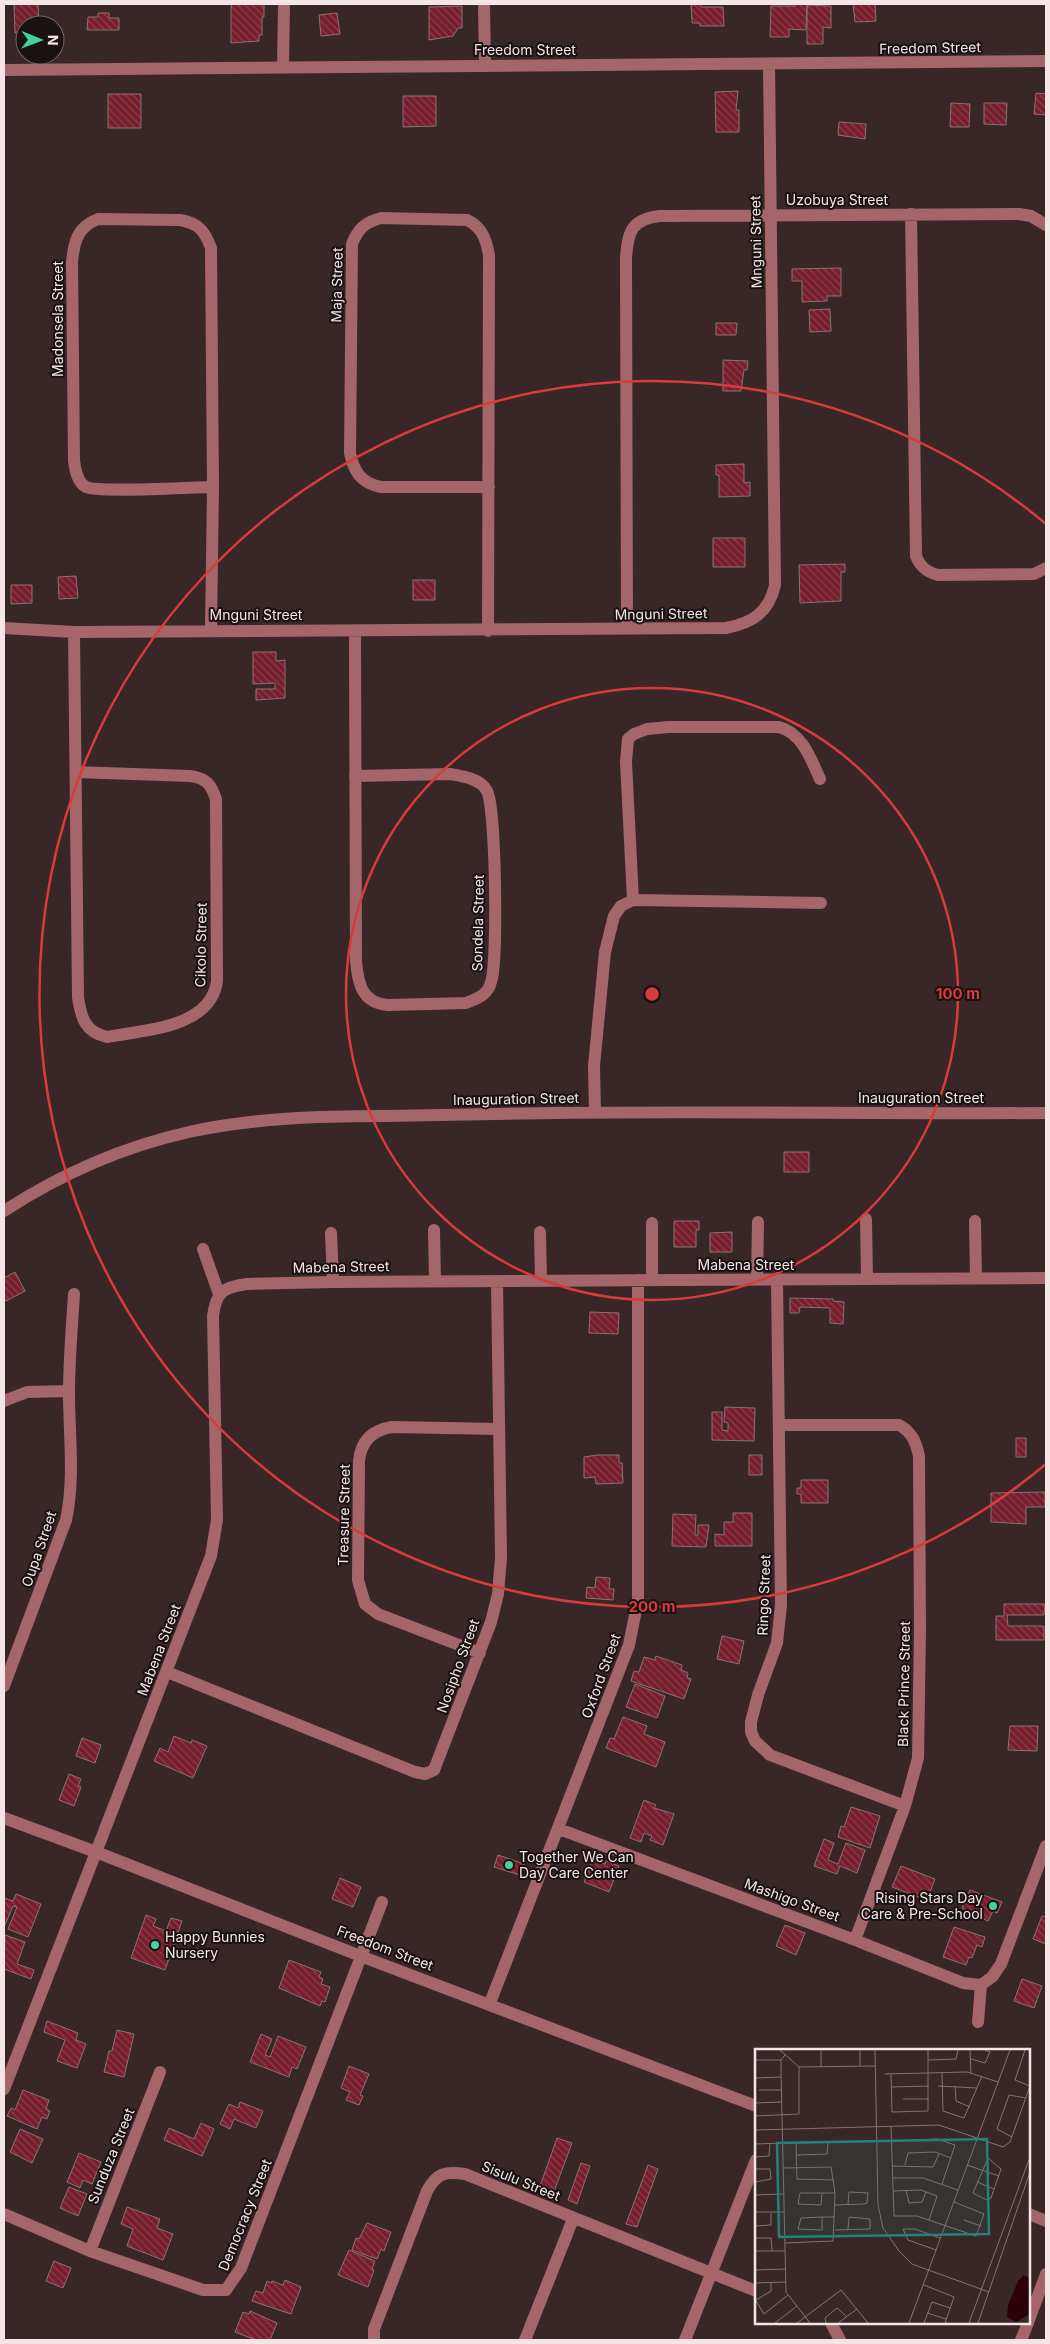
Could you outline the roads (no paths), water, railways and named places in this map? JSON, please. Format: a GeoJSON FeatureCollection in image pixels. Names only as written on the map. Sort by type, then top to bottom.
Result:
{"type":"FeatureCollection","features":[{"type":"Feature","properties":{"kind":"street"},"geometry":{"type":"LineString","coordinates":[[283,68],[284,4]]}},
{"type":"Feature","properties":{"kind":"street"},"geometry":{"type":"LineString","coordinates":[[484,4],[484,66]]}},
{"type":"Feature","properties":{"kind":"street","name":"Freedom Street"},"geometry":{"type":"LineString","coordinates":[[4,70],[1046,62]]}},
{"type":"Feature","properties":{"kind":"street","name":"Mnguni Street"},"geometry":{"type":"LineString","coordinates":[[4,628],[74,632],[211,630],[488,631],[726,628],[738,626],[759,615],[767,607],[773,595],[775,585],[769,64]]}},
{"type":"Feature","properties":{"kind":"street"},"geometry":{"type":"LineString","coordinates":[[911,214],[916,556],[919,564],[924,569],[938,575],[1034,574],[1046,568]]}},
{"type":"Feature","properties":{"kind":"street","name":"Uzobuya Street"},"geometry":{"type":"LineString","coordinates":[[627,629],[626,258],[631,230],[637,223],[650,217],[1019,214],[1031,216],[1046,225]]}},
{"type":"Feature","properties":{"kind":"street","name":"Maja Street"},"geometry":{"type":"LineString","coordinates":[[488,631],[489,487],[489,255],[484,234],[476,224],[457,218],[381,218],[371,221],[356,233],[352,244],[350,453],[356,472],[371,485],[381,487],[489,487]]}},
{"type":"Feature","properties":{"kind":"street","name":"Madonsela Street"},"geometry":{"type":"LineString","coordinates":[[211,630],[213,487],[211,248],[201,228],[191,222],[180,220],[98,219],[90,222],[82,227],[76,237],[72,262],[74,460],[79,479],[86,486],[106,489],[213,487]]}},
{"type":"Feature","properties":{"kind":"street","name":"Sondela Street"},"geometry":{"type":"LineString","coordinates":[[355,631],[355,776],[356,961],[357,976],[362,992],[370,1000],[378,1004],[388,1005],[466,1003],[478,998],[487,992],[494,970],[493,832],[491,802],[486,789],[478,782],[464,776],[450,774],[355,776]]}},
{"type":"Feature","properties":{"kind":"street","name":"Cikolo Street"},"geometry":{"type":"LineString","coordinates":[[74,632],[78,997],[80,1014],[86,1027],[98,1035],[107,1037],[172,1024],[189,1018],[213,999],[217,981],[216,799],[212,789],[207,781],[190,776],[76,772]]}},
{"type":"Feature","properties":{"kind":"street"},"geometry":{"type":"LineString","coordinates":[[633,900],[626,762],[628,739],[634,734],[647,729],[668,727],[779,727],[789,730],[798,738],[820,779]]}},
{"type":"Feature","properties":{"kind":"street"},"geometry":{"type":"LineString","coordinates":[[595,1113],[594,1066],[605,952],[614,916],[621,906],[633,900],[821,902]]}},
{"type":"Feature","properties":{"kind":"street","name":"Inauguration Street"},"geometry":{"type":"LineString","coordinates":[[4,1211],[33,1192],[80,1168],[118,1153],[190,1132],[238,1124],[340,1116],[595,1113],[1046,1113]]}},
{"type":"Feature","properties":{"kind":"street"},"geometry":{"type":"LineString","coordinates":[[866,1219],[867,1278]]}},
{"type":"Feature","properties":{"kind":"street"},"geometry":{"type":"LineString","coordinates":[[975,1221],[976,1278]]}},
{"type":"Feature","properties":{"kind":"street"},"geometry":{"type":"LineString","coordinates":[[757,1279],[758,1222]]}},
{"type":"Feature","properties":{"kind":"street"},"geometry":{"type":"LineString","coordinates":[[652,1223],[652,1280]]}},
{"type":"Feature","properties":{"kind":"street"},"geometry":{"type":"LineString","coordinates":[[434,1230],[435,1281]]}},
{"type":"Feature","properties":{"kind":"street"},"geometry":{"type":"LineString","coordinates":[[331,1232],[333,1282]]}},
{"type":"Feature","properties":{"kind":"street"},"geometry":{"type":"LineString","coordinates":[[540,1232],[541,1280]]}},
{"type":"Feature","properties":{"kind":"street"},"geometry":{"type":"LineString","coordinates":[[203,1249],[219,1294]]}},
{"type":"Feature","properties":{"kind":"street","name":"Mabena Street"},"geometry":{"type":"LineString","coordinates":[[96,1852],[211,1556],[216,1534],[213,1316],[219,1294],[234,1285],[333,1282],[1046,1278]]}},
{"type":"Feature","properties":{"kind":"street","name":"Oxford Street"},"geometry":{"type":"LineString","coordinates":[[490,2004],[629,1645],[637,1611],[638,1280]]}},
{"type":"Feature","properties":{"kind":"street","name":"Ringo Street"},"geometry":{"type":"LineString","coordinates":[[777,1280],[780,1627],[777,1643],[752,1713],[751,1732],[755,1741],[770,1755],[905,1806]]}},
{"type":"Feature","properties":{"kind":"street","name":"Nosipho Street"},"geometry":{"type":"LineString","coordinates":[[167,1672],[415,1772],[425,1774],[434,1770],[438,1764],[491,1622],[499,1581],[497,1282]]}},
{"type":"Feature","properties":{"kind":"street","name":"Oupa Street"},"geometry":{"type":"LineString","coordinates":[[4,1686],[66,1520],[72,1482],[69,1391],[74,1294]]}},
{"type":"Feature","properties":{"kind":"street"},"geometry":{"type":"LineString","coordinates":[[4,1400],[26,1392],[69,1391]]}},
{"type":"Feature","properties":{"kind":"street","name":"Black Prince Street"},"geometry":{"type":"LineString","coordinates":[[779,1425],[899,1425],[908,1430],[913,1436],[919,1456],[920,1631],[918,1752],[916,1769],[905,1806],[855,1940]]}},
{"type":"Feature","properties":{"kind":"street","name":"Treasure Street"},"geometry":{"type":"LineString","coordinates":[[480,1653],[378,1614],[365,1604],[358,1580],[359,1461],[364,1444],[369,1436],[382,1428],[499,1429]]}},
{"type":"Feature","properties":{"kind":"street","name":"Freedom Street"},"geometry":{"type":"LineString","coordinates":[[4,1818],[755,2106]]}},
{"type":"Feature","properties":{"kind":"street","name":"Mashigo Street"},"geometry":{"type":"LineString","coordinates":[[559,1829],[855,1940],[963,1983],[981,1985]]}},
{"type":"Feature","properties":{"kind":"street"},"geometry":{"type":"LineString","coordinates":[[978,2022],[981,1985],[992,1977],[1001,1964],[1046,1846]]}},
{"type":"Feature","properties":{"kind":"street"},"geometry":{"type":"LineString","coordinates":[[4,2089],[96,1852]]}},
{"type":"Feature","properties":{"kind":"street"},"geometry":{"type":"LineString","coordinates":[[363,1957],[382,1902]]}},
{"type":"Feature","properties":{"kind":"street","name":"Democracy Street"},"geometry":{"type":"LineString","coordinates":[[4,2214],[90,2251],[203,2290],[226,2290],[241,2268],[363,1957]]}},
{"type":"Feature","properties":{"kind":"street","name":"Sunduza Street"},"geometry":{"type":"LineString","coordinates":[[90,2251],[160,2072]]}},
{"type":"Feature","properties":{"kind":"street"},"geometry":{"type":"LineString","coordinates":[[685,2340],[755,2163]]}},
{"type":"Feature","properties":{"kind":"street","name":"Sisulu Street"},"geometry":{"type":"LineString","coordinates":[[374,2340],[374,2329],[433,2180],[443,2174],[454,2172],[465,2174],[755,2291]]}},
{"type":"Feature","properties":{"kind":"street"},"geometry":{"type":"LineString","coordinates":[[1030,2214],[1046,2221]]}},
{"type":"Feature","properties":{"kind":"street"},"geometry":{"type":"LineString","coordinates":[[526,2340],[573,2219]]}},
{"type":"Feature","properties":{"kind":"street"},"geometry":{"type":"LineString","coordinates":[[1030,2316],[1046,2274]]}},
{"type":"Feature","properties":{"kind":"street"},"geometry":{"type":"LineString","coordinates":[[832,2324],[840,2340]]}},
{"type":"Feature","properties":{"kind":"street"},"geometry":{"type":"LineString","coordinates":[[1021,2340],[1027,2324]]}},
{"type":"Feature","properties":{"kind":"place","name":"Together We Can Day Care Center"},"geometry":{"type":"Point","coordinates":[509,1865]}},
{"type":"Feature","properties":{"kind":"place","name":"Rising Stars Day Care & Pre-School"},"geometry":{"type":"Point","coordinates":[993,1906]}},
{"type":"Feature","properties":{"kind":"place","name":"Happy Bunnies Nursery"},"geometry":{"type":"Point","coordinates":[155,1945]}}]}
